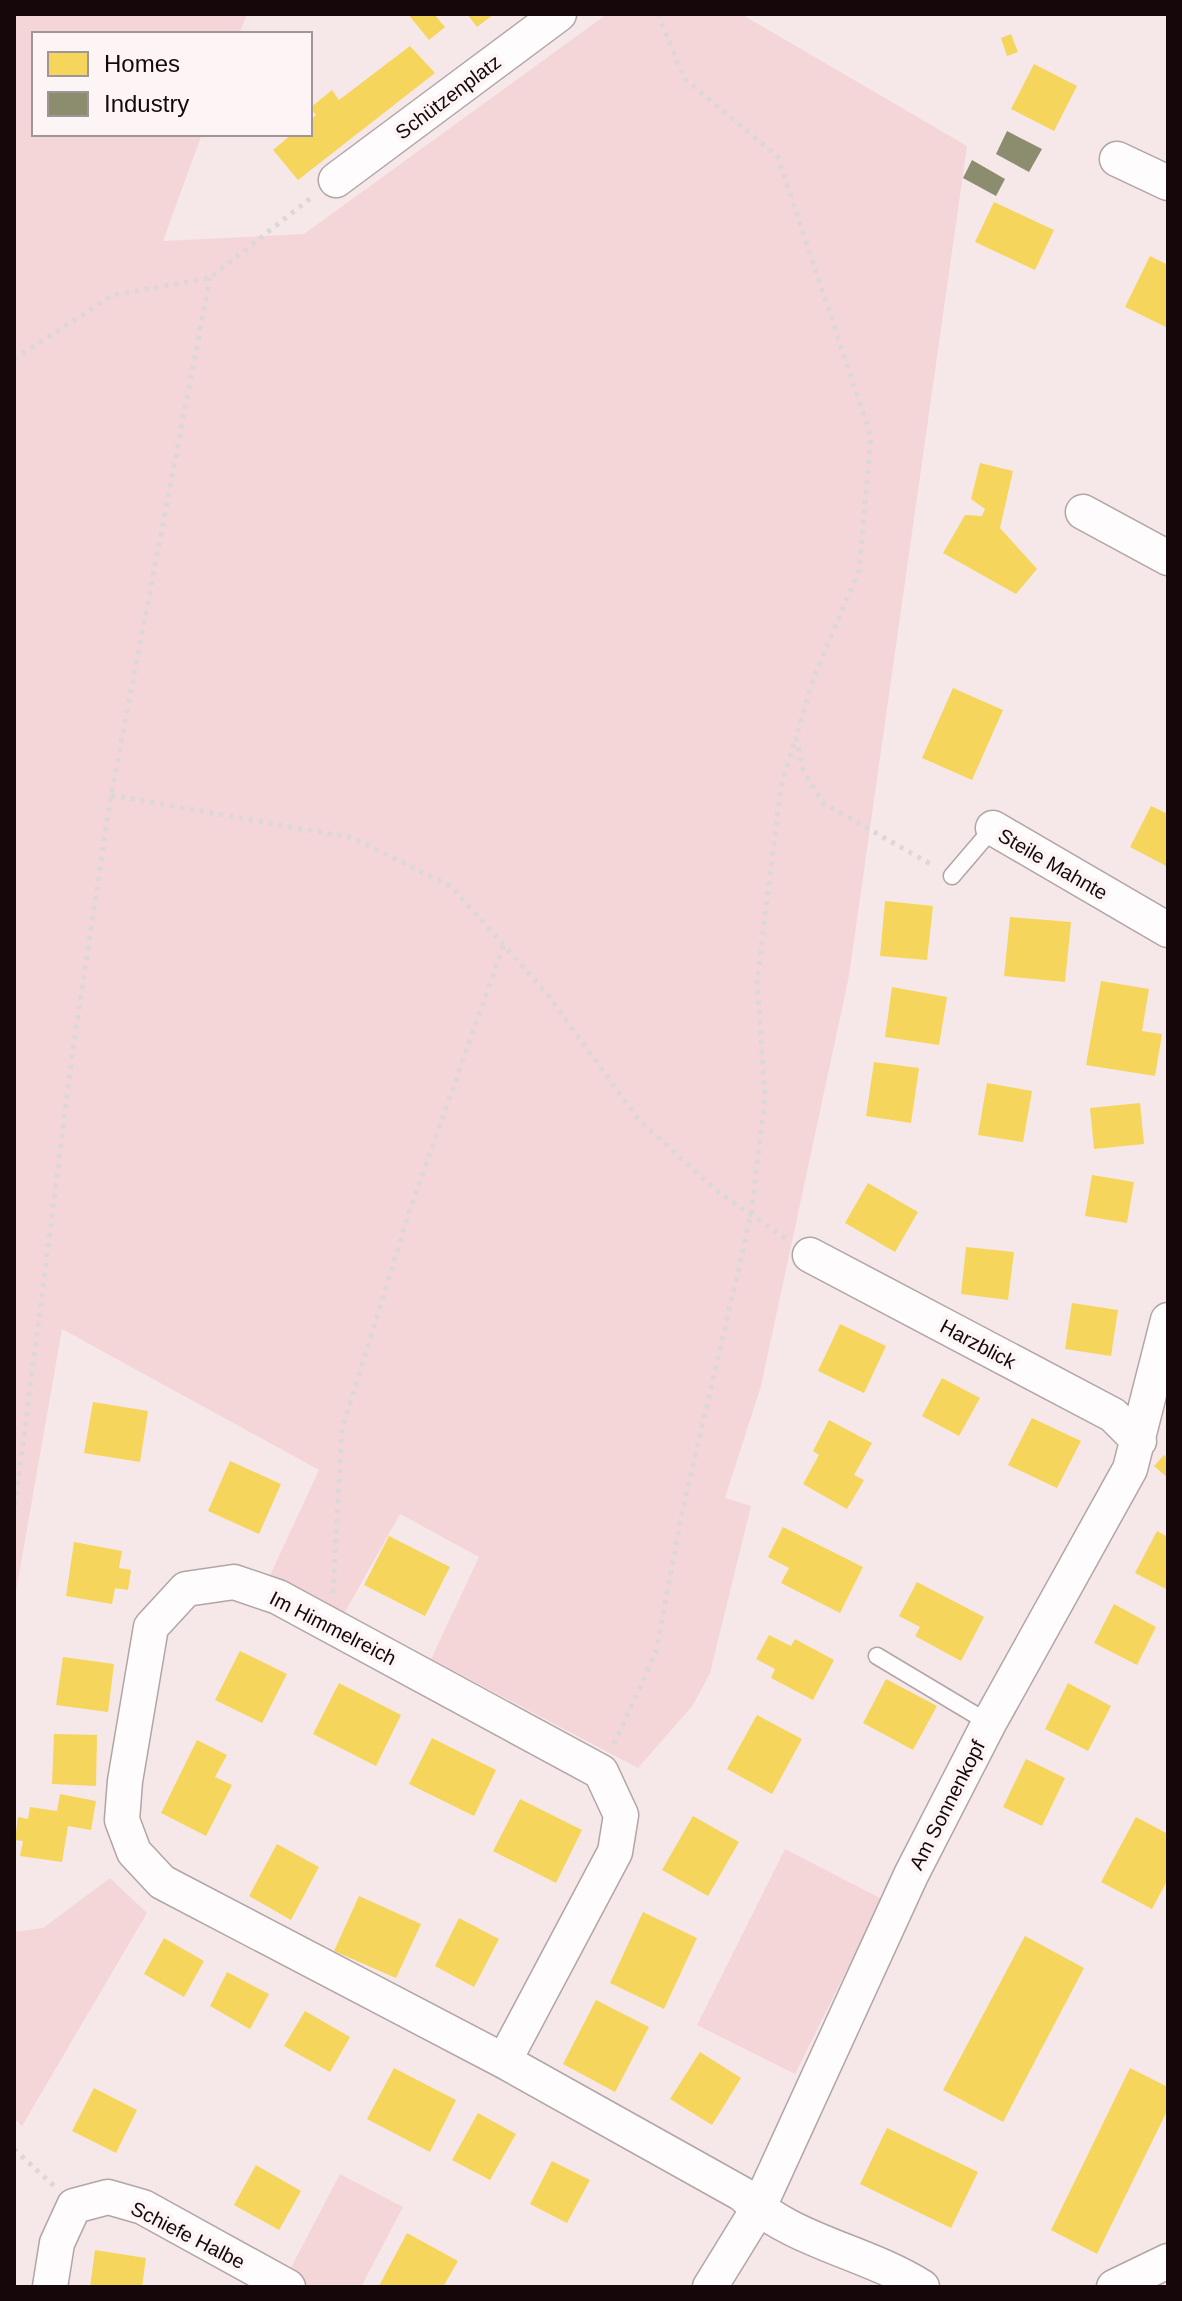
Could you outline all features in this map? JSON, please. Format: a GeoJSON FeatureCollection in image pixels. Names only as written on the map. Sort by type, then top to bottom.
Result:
{"type":"FeatureCollection","features":[{"type":"Feature","properties":{"kind":"street","name":"Schützenplatz"},"geometry":{"type":"LineString","coordinates":[[336,180],[559,14]]}},
{"type":"Feature","properties":{"kind":"street"},"geometry":{"type":"LineString","coordinates":[[1117,159],[1168,183]]}},
{"type":"Feature","properties":{"kind":"street"},"geometry":{"type":"LineString","coordinates":[[1083,512],[1168,558]]}},
{"type":"Feature","properties":{"kind":"street","name":"Steile Mahnte"},"geometry":{"type":"LineString","coordinates":[[993,828],[1168,930]]}},
{"type":"Feature","properties":{"kind":"street","name":"Harzblick"},"geometry":{"type":"LineString","coordinates":[[810,1255],[1113,1415],[1139,1441]]}},
{"type":"Feature","properties":{"kind":"street","name":"Am Sonnenkopf"},"geometry":{"type":"LineString","coordinates":[[710,2287],[758,2209],[911,1875],[989,1723],[1130,1469],[1168,1320]]}},
{"type":"Feature","properties":{"kind":"street","name":"Im Himmelreich"},"geometry":{"type":"LineString","coordinates":[[601,1772],[278,1597],[234,1582],[186,1589],[151,1627],[125,1781],[122,1820],[134,1852],[162,1882],[504,2061],[742,2194],[758,2209],[836,2250],[867,2258],[922,2287]]}},
{"type":"Feature","properties":{"kind":"street"},"geometry":{"type":"LineString","coordinates":[[504,2061],[615,1852],[621,1815],[601,1772]]}},
{"type":"Feature","properties":{"kind":"street","name":"Schiefe Halbe"},"geometry":{"type":"LineString","coordinates":[[74,2206],[108,2197],[143,2207],[288,2287]]}},
{"type":"Feature","properties":{"kind":"street"},"geometry":{"type":"LineString","coordinates":[[50,2287],[57,2243],[74,2206]]}},
{"type":"Feature","properties":{"kind":"street"},"geometry":{"type":"LineString","coordinates":[[1114,2287],[1168,2261]]}},
{"type":"Feature","properties":{"kind":"lane","name":"Steile Mahnte"},"geometry":{"type":"LineString","coordinates":[[952,876],[993,828]]}},
{"type":"Feature","properties":{"kind":"lane"},"geometry":{"type":"LineString","coordinates":[[877,1656],[989,1723]]}},
{"type":"Feature","properties":{"kind":"path"},"geometry":{"type":"LineString","coordinates":[[601,1772],[656,1652],[682,1513],[751,1215],[765,1098],[757,982],[781,786],[814,677],[859,570],[871,437],[778,157],[684,78],[658,14]]}},
{"type":"Feature","properties":{"kind":"path"},"geometry":{"type":"LineString","coordinates":[[14,359],[113,295],[210,278],[286,214],[336,180]]}},
{"type":"Feature","properties":{"kind":"path"},"geometry":{"type":"LineString","coordinates":[[14,1515],[73,1049],[111,795],[210,278]]}},
{"type":"Feature","properties":{"kind":"path"},"geometry":{"type":"LineString","coordinates":[[796,737],[803,770],[823,803],[952,876]]}},
{"type":"Feature","properties":{"kind":"path"},"geometry":{"type":"LineString","coordinates":[[111,795],[353,838],[452,887],[547,994],[638,1119],[718,1192],[810,1255]]}},
{"type":"Feature","properties":{"kind":"path"},"geometry":{"type":"LineString","coordinates":[[331,1626],[342,1429],[411,1207],[504,944]]}},
{"type":"Feature","properties":{"kind":"path"},"geometry":{"type":"LineString","coordinates":[[14,2149],[74,2206]]}},
{"type":"Feature","properties":{"kind":"shaded area"},"geometry":{"type":"Polygon","coordinates":[[[14,14],[247,14],[240,32],[32,32],[32,136],[201,136],[163,241],[304,234],[607,14],[741,14],[967,146],[849,976],[761,1386],[725,1498],[751,1506],[710,1673],[693,1705],[638,1768],[431,1659],[479,1557],[400,1514],[341,1619],[266,1584],[319,1470],[62,1329],[14,1603],[14,14]]]}},
{"type":"Feature","properties":{"kind":"shaded area"},"geometry":{"type":"Polygon","coordinates":[[[785,1849],[882,1899],[795,2074],[697,2025],[785,1849]]]}},
{"type":"Feature","properties":{"kind":"shaded area"},"geometry":{"type":"Polygon","coordinates":[[[110,1878],[147,1913],[22,2126],[14,2119],[14,1932],[43,1928],[110,1878]]]}},
{"type":"Feature","properties":{"kind":"shaded area"},"geometry":{"type":"Polygon","coordinates":[[[340,2174],[403,2207],[361,2287],[311,2287],[287,2275],[340,2174]]]}},
{"type":"Feature","properties":{"kind":"building: Homes"},"geometry":{"type":"Polygon","coordinates":[[[408,14],[434,14],[445,27],[429,40],[408,14]]]}},
{"type":"Feature","properties":{"kind":"building: Homes"},"geometry":{"type":"Polygon","coordinates":[[[467,14],[494,14],[477,27],[467,14]]]}},
{"type":"Feature","properties":{"kind":"building: Homes"},"geometry":{"type":"Polygon","coordinates":[[[1011,34],[1018,52],[1007,56],[1001,38],[1011,34]]]}},
{"type":"Feature","properties":{"kind":"building: Homes"},"geometry":{"type":"Polygon","coordinates":[[[410,46],[435,73],[298,180],[273,150],[290,136],[312,136],[312,118],[316,115],[312,106],[332,90],[339,100],[410,46]]]}},
{"type":"Feature","properties":{"kind":"building: Homes"},"geometry":{"type":"Polygon","coordinates":[[[1034,64],[1077,86],[1054,131],[1011,109],[1034,64]]]}},
{"type":"Feature","properties":{"kind":"building: Homes"},"geometry":{"type":"Polygon","coordinates":[[[994,202],[1054,230],[1035,270],[975,242],[994,202]]]}},
{"type":"Feature","properties":{"kind":"building: Homes"},"geometry":{"type":"Polygon","coordinates":[[[1150,256],[1168,265],[1168,328],[1125,307],[1150,256]]]}},
{"type":"Feature","properties":{"kind":"building: Homes"},"geometry":{"type":"Polygon","coordinates":[[[980,463],[1013,471],[1000,528],[1037,569],[1016,594],[943,553],[965,515],[982,516],[985,509],[971,499],[980,463]]]}},
{"type":"Feature","properties":{"kind":"building: Homes"},"geometry":{"type":"Polygon","coordinates":[[[953,688],[1003,710],[972,780],[922,758],[953,688]]]}},
{"type":"Feature","properties":{"kind":"building: Homes"},"geometry":{"type":"Polygon","coordinates":[[[1151,806],[1168,814],[1168,867],[1130,847],[1151,806]]]}},
{"type":"Feature","properties":{"kind":"building: Homes"},"geometry":{"type":"Polygon","coordinates":[[[885,901],[933,906],[927,960],[880,956],[885,901]]]}},
{"type":"Feature","properties":{"kind":"building: Homes"},"geometry":{"type":"Polygon","coordinates":[[[1010,917],[1071,922],[1065,982],[1004,976],[1010,917]]]}},
{"type":"Feature","properties":{"kind":"building: Homes"},"geometry":{"type":"Polygon","coordinates":[[[1101,981],[1149,989],[1142,1031],[1162,1034],[1155,1076],[1086,1065],[1101,981]]]}},
{"type":"Feature","properties":{"kind":"building: Homes"},"geometry":{"type":"Polygon","coordinates":[[[892,987],[947,997],[939,1045],[885,1037],[892,987]]]}},
{"type":"Feature","properties":{"kind":"building: Homes"},"geometry":{"type":"Polygon","coordinates":[[[874,1062],[919,1068],[911,1123],[866,1116],[874,1062]]]}},
{"type":"Feature","properties":{"kind":"building: Homes"},"geometry":{"type":"Polygon","coordinates":[[[987,1083],[1032,1091],[1023,1142],[978,1135],[987,1083]]]}},
{"type":"Feature","properties":{"kind":"building: Homes"},"geometry":{"type":"Polygon","coordinates":[[[1140,1103],[1144,1144],[1094,1149],[1090,1108],[1140,1103]]]}},
{"type":"Feature","properties":{"kind":"building: Homes"},"geometry":{"type":"Polygon","coordinates":[[[1092,1175],[1134,1182],[1127,1223],[1085,1216],[1092,1175]]]}},
{"type":"Feature","properties":{"kind":"building: Homes"},"geometry":{"type":"Polygon","coordinates":[[[868,1183],[918,1212],[895,1252],[845,1223],[868,1183]]]}},
{"type":"Feature","properties":{"kind":"building: Homes"},"geometry":{"type":"Polygon","coordinates":[[[966,1247],[1014,1252],[1008,1300],[961,1294],[966,1247]]]}},
{"type":"Feature","properties":{"kind":"building: Homes"},"geometry":{"type":"Polygon","coordinates":[[[1072,1303],[1118,1310],[1111,1356],[1065,1349],[1072,1303]]]}},
{"type":"Feature","properties":{"kind":"building: Homes"},"geometry":{"type":"Polygon","coordinates":[[[840,1324],[886,1346],[864,1393],[818,1371],[840,1324]]]}},
{"type":"Feature","properties":{"kind":"building: Homes"},"geometry":{"type":"Polygon","coordinates":[[[942,1378],[980,1398],[959,1436],[922,1416],[942,1378]]]}},
{"type":"Feature","properties":{"kind":"building: Homes"},"geometry":{"type":"Polygon","coordinates":[[[93,1402],[148,1411],[140,1462],[84,1453],[93,1402]]]}},
{"type":"Feature","properties":{"kind":"building: Homes"},"geometry":{"type":"Polygon","coordinates":[[[1032,1418],[1081,1441],[1057,1488],[1008,1465],[1032,1418]]]}},
{"type":"Feature","properties":{"kind":"building: Homes"},"geometry":{"type":"Polygon","coordinates":[[[829,1420],[872,1443],[854,1475],[864,1480],[847,1509],[803,1484],[819,1455],[813,1451],[829,1420]]]}},
{"type":"Feature","properties":{"kind":"building: Homes"},"geometry":{"type":"Polygon","coordinates":[[[1164,1455],[1168,1459],[1168,1478],[1154,1466],[1164,1455]]]}},
{"type":"Feature","properties":{"kind":"building: Homes"},"geometry":{"type":"Polygon","coordinates":[[[230,1461],[281,1484],[259,1534],[208,1511],[230,1461]]]}},
{"type":"Feature","properties":{"kind":"building: Homes"},"geometry":{"type":"Polygon","coordinates":[[[783,1527],[863,1567],[840,1613],[781,1583],[789,1568],[768,1557],[783,1527]]]}},
{"type":"Feature","properties":{"kind":"building: Homes"},"geometry":{"type":"Polygon","coordinates":[[[1157,1531],[1168,1537],[1168,1590],[1135,1573],[1157,1531]]]}},
{"type":"Feature","properties":{"kind":"building: Homes"},"geometry":{"type":"Polygon","coordinates":[[[389,1536],[450,1567],[425,1616],[364,1585],[389,1536]]]}},
{"type":"Feature","properties":{"kind":"building: Homes"},"geometry":{"type":"Polygon","coordinates":[[[74,1542],[122,1551],[119,1568],[131,1570],[128,1590],[115,1588],[112,1604],[66,1596],[74,1542]]]}},
{"type":"Feature","properties":{"kind":"building: Homes"},"geometry":{"type":"Polygon","coordinates":[[[917,1582],[984,1617],[961,1661],[915,1636],[920,1627],[899,1616],[917,1582]]]}},
{"type":"Feature","properties":{"kind":"building: Homes"},"geometry":{"type":"Polygon","coordinates":[[[1114,1604],[1156,1627],[1137,1665],[1094,1643],[1114,1604]]]}},
{"type":"Feature","properties":{"kind":"building: Homes"},"geometry":{"type":"Polygon","coordinates":[[[769,1635],[791,1646],[795,1639],[834,1660],[813,1700],[771,1678],[775,1669],[756,1659],[769,1635]]]}},
{"type":"Feature","properties":{"kind":"building: Homes"},"geometry":{"type":"Polygon","coordinates":[[[240,1651],[287,1674],[262,1723],[215,1700],[240,1651]]]}},
{"type":"Feature","properties":{"kind":"building: Homes"},"geometry":{"type":"Polygon","coordinates":[[[63,1657],[114,1664],[108,1712],[56,1705],[63,1657]]]}},
{"type":"Feature","properties":{"kind":"building: Homes"},"geometry":{"type":"Polygon","coordinates":[[[886,1679],[937,1706],[913,1750],[863,1723],[886,1679]]]}},
{"type":"Feature","properties":{"kind":"building: Homes"},"geometry":{"type":"Polygon","coordinates":[[[339,1683],[401,1715],[376,1766],[313,1734],[339,1683]]]}},
{"type":"Feature","properties":{"kind":"building: Homes"},"geometry":{"type":"Polygon","coordinates":[[[1068,1683],[1111,1706],[1088,1751],[1045,1729],[1068,1683]]]}},
{"type":"Feature","properties":{"kind":"building: Homes"},"geometry":{"type":"Polygon","coordinates":[[[757,1715],[802,1739],[772,1794],[727,1769],[757,1715]]]}},
{"type":"Feature","properties":{"kind":"building: Homes"},"geometry":{"type":"Polygon","coordinates":[[[54,1734],[97,1735],[96,1786],[52,1784],[54,1734]]]}},
{"type":"Feature","properties":{"kind":"building: Homes"},"geometry":{"type":"Polygon","coordinates":[[[432,1738],[496,1770],[474,1816],[409,1784],[432,1738]]]}},
{"type":"Feature","properties":{"kind":"building: Homes"},"geometry":{"type":"Polygon","coordinates":[[[197,1740],[227,1755],[215,1777],[232,1785],[206,1836],[161,1813],[197,1740]]]}},
{"type":"Feature","properties":{"kind":"building: Homes"},"geometry":{"type":"Polygon","coordinates":[[[1026,1759],[1065,1778],[1042,1826],[1003,1807],[1026,1759]]]}},
{"type":"Feature","properties":{"kind":"building: Homes"},"geometry":{"type":"Polygon","coordinates":[[[60,1794],[96,1801],[91,1830],[68,1826],[62,1862],[20,1856],[23,1841],[15,1840],[18,1817],[28,1819],[30,1807],[57,1811],[60,1794]]]}},
{"type":"Feature","properties":{"kind":"building: Homes"},"geometry":{"type":"Polygon","coordinates":[[[520,1799],[582,1830],[556,1883],[493,1851],[520,1799]]]}},
{"type":"Feature","properties":{"kind":"building: Homes"},"geometry":{"type":"Polygon","coordinates":[[[693,1816],[739,1842],[708,1896],[662,1870],[693,1816]]]}},
{"type":"Feature","properties":{"kind":"building: Homes"},"geometry":{"type":"Polygon","coordinates":[[[1136,1817],[1168,1834],[1168,1879],[1152,1909],[1101,1882],[1136,1817]]]}},
{"type":"Feature","properties":{"kind":"building: Homes"},"geometry":{"type":"Polygon","coordinates":[[[277,1844],[319,1867],[291,1920],[249,1896],[277,1844]]]}},
{"type":"Feature","properties":{"kind":"building: Homes"},"geometry":{"type":"Polygon","coordinates":[[[359,1896],[421,1924],[396,1978],[334,1951],[359,1896]]]}},
{"type":"Feature","properties":{"kind":"building: Homes"},"geometry":{"type":"Polygon","coordinates":[[[643,1912],[697,1938],[664,2009],[610,1983],[643,1912]]]}},
{"type":"Feature","properties":{"kind":"building: Homes"},"geometry":{"type":"Polygon","coordinates":[[[459,1918],[499,1939],[474,1987],[435,1966],[459,1918]]]}},
{"type":"Feature","properties":{"kind":"building: Homes"},"geometry":{"type":"Polygon","coordinates":[[[1025,1936],[1084,1968],[1003,2122],[943,2090],[1025,1936]]]}},
{"type":"Feature","properties":{"kind":"building: Homes"},"geometry":{"type":"Polygon","coordinates":[[[164,1938],[204,1961],[184,1997],[144,1974],[164,1938]]]}},
{"type":"Feature","properties":{"kind":"building: Homes"},"geometry":{"type":"Polygon","coordinates":[[[227,1972],[269,1994],[250,2029],[210,2006],[227,1972]]]}},
{"type":"Feature","properties":{"kind":"building: Homes"},"geometry":{"type":"Polygon","coordinates":[[[596,2000],[649,2027],[615,2092],[563,2064],[596,2000]]]}},
{"type":"Feature","properties":{"kind":"building: Homes"},"geometry":{"type":"Polygon","coordinates":[[[305,2011],[350,2037],[330,2072],[284,2046],[305,2011]]]}},
{"type":"Feature","properties":{"kind":"building: Homes"},"geometry":{"type":"Polygon","coordinates":[[[700,2052],[741,2078],[712,2125],[670,2099],[700,2052]]]}},
{"type":"Feature","properties":{"kind":"building: Homes"},"geometry":{"type":"Polygon","coordinates":[[[394,2068],[456,2100],[430,2152],[367,2119],[394,2068]]]}},
{"type":"Feature","properties":{"kind":"building: Homes"},"geometry":{"type":"Polygon","coordinates":[[[1130,2068],[1168,2087],[1168,2109],[1097,2254],[1051,2230],[1130,2068]]]}},
{"type":"Feature","properties":{"kind":"building: Homes"},"geometry":{"type":"Polygon","coordinates":[[[94,2088],[137,2110],[116,2153],[72,2131],[94,2088]]]}},
{"type":"Feature","properties":{"kind":"building: Homes"},"geometry":{"type":"Polygon","coordinates":[[[478,2113],[516,2134],[490,2180],[452,2160],[478,2113]]]}},
{"type":"Feature","properties":{"kind":"building: Homes"},"geometry":{"type":"Polygon","coordinates":[[[887,2128],[978,2172],[951,2228],[860,2184],[887,2128]]]}},
{"type":"Feature","properties":{"kind":"building: Homes"},"geometry":{"type":"Polygon","coordinates":[[[552,2161],[590,2180],[567,2223],[530,2204],[552,2161]]]}},
{"type":"Feature","properties":{"kind":"building: Homes"},"geometry":{"type":"Polygon","coordinates":[[[256,2165],[301,2191],[279,2230],[234,2205],[256,2165]]]}},
{"type":"Feature","properties":{"kind":"building: Homes"},"geometry":{"type":"Polygon","coordinates":[[[407,2233],[458,2261],[443,2287],[379,2286],[407,2233]]]}},
{"type":"Feature","properties":{"kind":"building: Homes"},"geometry":{"type":"Polygon","coordinates":[[[95,2250],[146,2258],[142,2287],[90,2287],[95,2250]]]}},
{"type":"Feature","properties":{"kind":"building: Industry"},"geometry":{"type":"Polygon","coordinates":[[[1007,131],[1042,149],[1029,172],[996,154],[1007,131]]]}},
{"type":"Feature","properties":{"kind":"building: Industry"},"geometry":{"type":"Polygon","coordinates":[[[972,160],[1005,179],[996,196],[963,178],[972,160]]]}}]}
